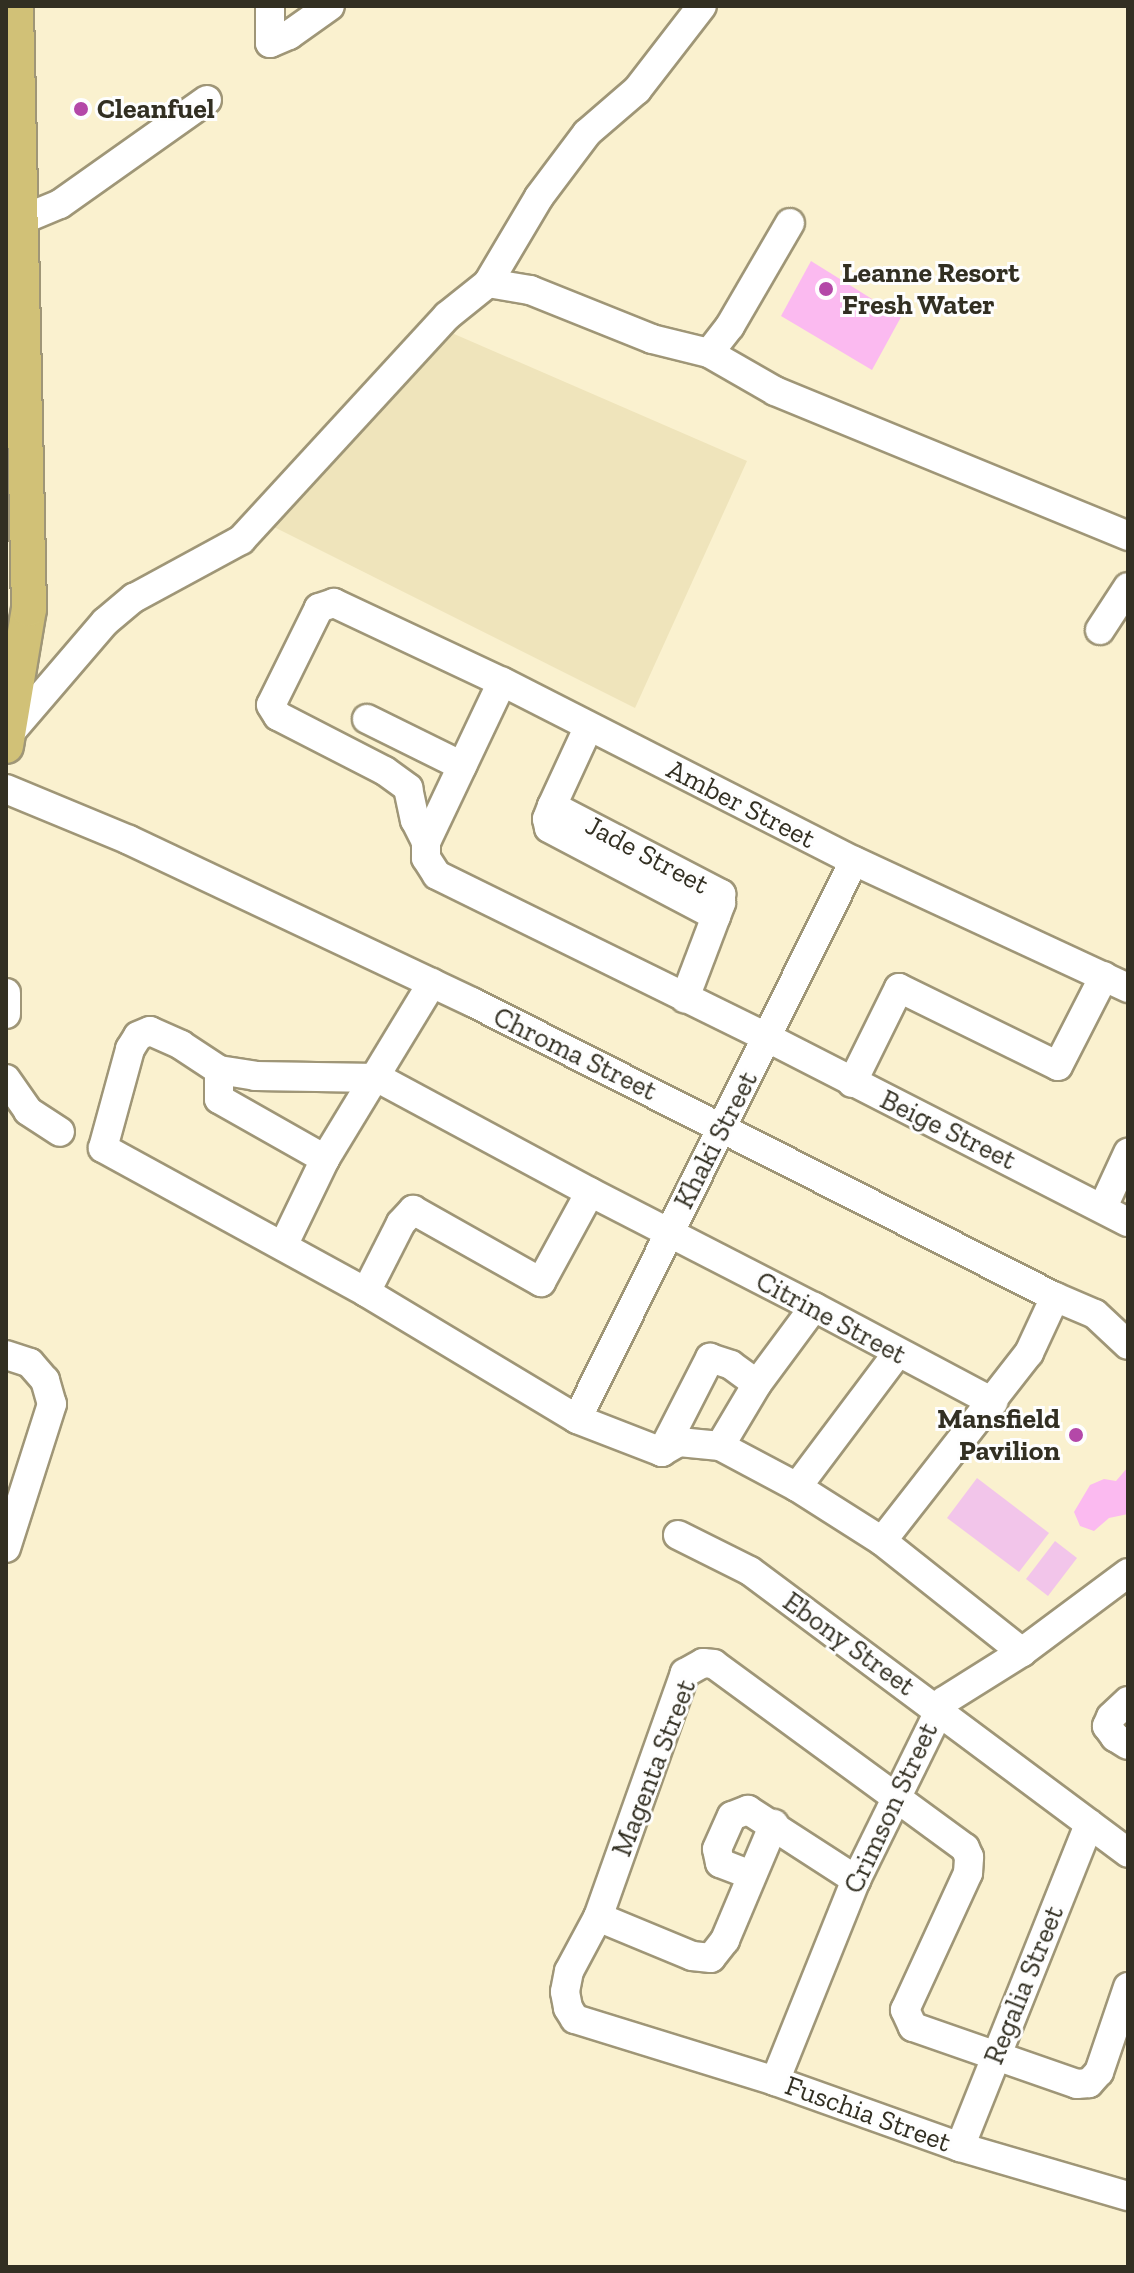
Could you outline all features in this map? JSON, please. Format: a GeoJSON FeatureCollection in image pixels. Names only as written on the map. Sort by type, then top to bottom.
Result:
{"type":"FeatureCollection","features":[{"type":"Feature","properties":{"kind":"main road"},"geometry":{"type":"LineString","coordinates":[[7,740],[29,609],[23,276],[15,230],[16,6]]}},
{"type":"Feature","properties":{"kind":"street"},"geometry":{"type":"LineString","coordinates":[[270,6],[270,43],[284,39],[330,6]]}},
{"type":"Feature","properties":{"kind":"street"},"geometry":{"type":"LineString","coordinates":[[7,740],[105,622],[124,606],[241,540],[447,316],[488,283],[539,197],[587,133],[637,90],[702,6]]}},
{"type":"Feature","properties":{"kind":"street"},"geometry":{"type":"LineString","coordinates":[[15,230],[60,204],[207,100]]}},
{"type":"Feature","properties":{"kind":"street"},"geometry":{"type":"LineString","coordinates":[[709,353],[730,326],[790,223]]}},
{"type":"Feature","properties":{"kind":"street"},"geometry":{"type":"LineString","coordinates":[[488,283],[530,290],[652,339],[709,353],[775,391],[1128,536]]}},
{"type":"Feature","properties":{"kind":"street"},"geometry":{"type":"LineString","coordinates":[[1100,630],[1128,587]]}},
{"type":"Feature","properties":{"kind":"street","name":"Amber Street"},"geometry":{"type":"LineString","coordinates":[[768,1038],[437,875],[426,858],[426,842],[415,820],[408,788],[346,750],[278,716],[271,705],[319,608],[345,608],[502,682],[854,861],[1116,982]]}},
{"type":"Feature","properties":{"kind":"street"},"geometry":{"type":"LineString","coordinates":[[426,842],[502,682]]}},
{"type":"Feature","properties":{"kind":"street"},"geometry":{"type":"LineString","coordinates":[[346,750],[372,709],[462,766]]}},
{"type":"Feature","properties":{"kind":"street","name":"Jade Street"},"geometry":{"type":"LineString","coordinates":[[588,728],[552,806],[721,894],[716,916],[685,998]]}},
{"type":"Feature","properties":{"kind":"street","name":"Chroma Street"},"geometry":{"type":"LineString","coordinates":[[6,789],[129,840],[432,983],[1055,1297],[1095,1314],[1128,1345]]}},
{"type":"Feature","properties":{"kind":"street","name":"Khaki Street"},"geometry":{"type":"LineString","coordinates":[[577,1419],[854,861]]}},
{"type":"Feature","properties":{"kind":"street"},"geometry":{"type":"LineString","coordinates":[[852,1083],[899,988],[1058,1066],[1116,982]]}},
{"type":"Feature","properties":{"kind":"street"},"geometry":{"type":"LineString","coordinates":[[283,1246],[325,1159],[378,1078],[432,983]]}},
{"type":"Feature","properties":{"kind":"street"},"geometry":{"type":"LineString","coordinates":[[6,993],[6,1014]]}},
{"type":"Feature","properties":{"kind":"street"},"geometry":{"type":"LineString","coordinates":[[378,1078],[255,1076],[219,1070],[181,1045],[150,1031],[138,1036],[130,1049],[103,1148],[366,1292],[577,1419],[662,1452]]}},
{"type":"Feature","properties":{"kind":"street","name":"Beige Street"},"geometry":{"type":"LineString","coordinates":[[768,1038],[1128,1222]]}},
{"type":"Feature","properties":{"kind":"street"},"geometry":{"type":"LineString","coordinates":[[219,1070],[219,1099],[325,1159]]}},
{"type":"Feature","properties":{"kind":"street","name":"Citrine Street"},"geometry":{"type":"LineString","coordinates":[[378,1078],[993,1402]]}},
{"type":"Feature","properties":{"kind":"street"},"geometry":{"type":"LineString","coordinates":[[6,1079],[28,1111],[60,1132]]}},
{"type":"Feature","properties":{"kind":"street"},"geometry":{"type":"LineString","coordinates":[[1103,1207],[1128,1153]]}},
{"type":"Feature","properties":{"kind":"street"},"geometry":{"type":"LineString","coordinates":[[366,1292],[401,1223],[413,1210],[541,1282],[590,1192]]}},
{"type":"Feature","properties":{"kind":"street"},"geometry":{"type":"LineString","coordinates":[[882,1541],[1029,1353],[1055,1297]]}},
{"type":"Feature","properties":{"kind":"street"},"geometry":{"type":"LineString","coordinates":[[720,1446],[757,1384],[814,1307]]}},
{"type":"Feature","properties":{"kind":"street"},"geometry":{"type":"LineString","coordinates":[[797,1487],[897,1354]]}},
{"type":"Feature","properties":{"kind":"street"},"geometry":{"type":"LineString","coordinates":[[6,1355],[30,1363],[45,1380],[52,1404],[6,1548]]}},
{"type":"Feature","properties":{"kind":"street"},"geometry":{"type":"LineString","coordinates":[[662,1452],[710,1358],[731,1365],[757,1384]]}},
{"type":"Feature","properties":{"kind":"street"},"geometry":{"type":"LineString","coordinates":[[662,1452],[679,1442],[720,1446],[797,1487],[882,1541],[1022,1652]]}},
{"type":"Feature","properties":{"kind":"street","name":"Ebony Street"},"geometry":{"type":"LineString","coordinates":[[678,1535],[750,1571],[1128,1853]]}},
{"type":"Feature","properties":{"kind":"street","name":"Crimson Street"},"geometry":{"type":"LineString","coordinates":[[775,2081],[856,1880],[938,1709],[944,1701],[1022,1652],[1128,1573]]}},
{"type":"Feature","properties":{"kind":"street","name":"Magenta Street"},"geometry":{"type":"LineString","coordinates":[[609,2028],[575,2019],[568,2008],[565,1992],[569,1971],[598,1917],[685,1673],[703,1663],[714,1664],[894,1798]]}},
{"type":"Feature","properties":{"kind":"street"},"geometry":{"type":"LineString","coordinates":[[1128,1701],[1111,1717],[1107,1726],[1115,1737],[1128,1745]]}},
{"type":"Feature","properties":{"kind":"street"},"geometry":{"type":"LineString","coordinates":[[894,1798],[956,1841],[969,1857],[968,1873],[905,2010],[906,2020],[925,2033],[1077,2084],[1089,2083],[1099,2072],[1124,1996]]}},
{"type":"Feature","properties":{"kind":"street"},"geometry":{"type":"LineString","coordinates":[[751,1875],[720,1863],[717,1849],[737,1813],[748,1810],[856,1880]]}},
{"type":"Feature","properties":{"kind":"street"},"geometry":{"type":"LineString","coordinates":[[598,1917],[692,1956],[711,1958],[725,1940],[774,1824]]}},
{"type":"Feature","properties":{"kind":"street","name":"Regalia Street"},"geometry":{"type":"LineString","coordinates":[[960,2147],[1089,1824]]}},
{"type":"Feature","properties":{"kind":"street","name":"Fuschia Street"},"geometry":{"type":"LineString","coordinates":[[609,2028],[775,2081],[960,2147],[1128,2196]]}},
{"type":"Feature","properties":{"kind":"shaded area","name":"Leanne Resort Fresh Water"},"geometry":{"type":"Polygon","coordinates":[[[811,261],[901,317],[872,370],[781,316],[811,261]]]}},
{"type":"Feature","properties":{"kind":"shaded area"},"geometry":{"type":"Polygon","coordinates":[[[438,327],[747,461],[635,708],[266,523],[438,327]]]}},
{"type":"Feature","properties":{"kind":"shaded area"},"geometry":{"type":"Polygon","coordinates":[[[1128,1467],[1128,1514],[1109,1518],[1094,1531],[1080,1526],[1074,1512],[1090,1485],[1104,1479],[1116,1481],[1128,1467]]]}},
{"type":"Feature","properties":{"kind":"shaded area"},"geometry":{"type":"Polygon","coordinates":[[[977,1478],[1049,1533],[1019,1572],[947,1518],[977,1478]]]}},
{"type":"Feature","properties":{"kind":"shaded area"},"geometry":{"type":"Polygon","coordinates":[[[1055,1541],[1077,1558],[1048,1596],[1026,1579],[1055,1541]]]}},
{"type":"Feature","properties":{"kind":"place","name":"Cleanfuel"},"geometry":{"type":"Point","coordinates":[81,109]}},
{"type":"Feature","properties":{"kind":"place","name":"Leanne Resort Fresh Water"},"geometry":{"type":"Point","coordinates":[826,289]}},
{"type":"Feature","properties":{"kind":"place","name":"Mansfield Pavilion"},"geometry":{"type":"Point","coordinates":[1076,1435]}}]}
